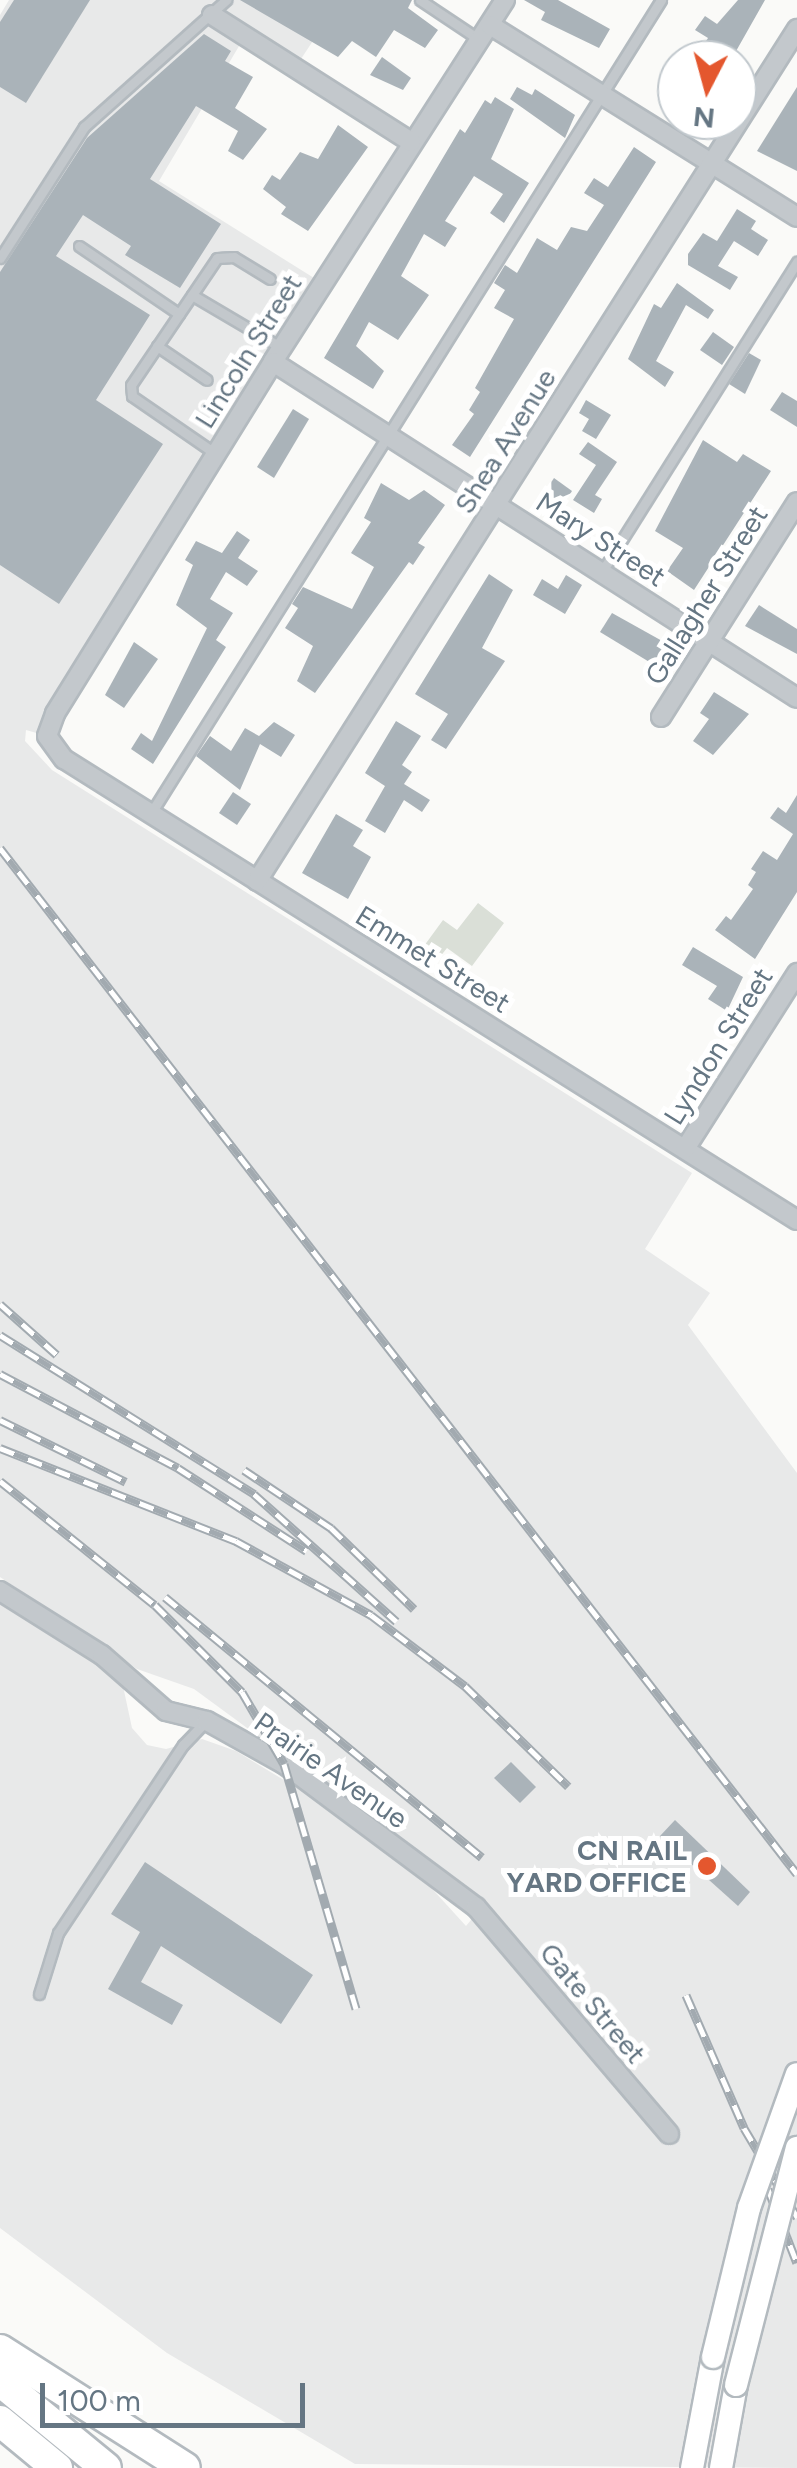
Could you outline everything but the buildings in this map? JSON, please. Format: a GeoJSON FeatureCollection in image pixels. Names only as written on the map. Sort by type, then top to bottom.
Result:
{"type":"FeatureCollection","features":[{"type":"Feature","properties":{"kind":"highway"},"geometry":{"type":"LineString","coordinates":[[0,2350],[184,2468]]}},
{"type":"Feature","properties":{"kind":"highway"},"geometry":{"type":"LineString","coordinates":[[0,2381],[106,2468]]}},
{"type":"Feature","properties":{"kind":"highway"},"geometry":{"type":"LineString","coordinates":[[0,2421],[58,2468]]}},
{"type":"Feature","properties":{"kind":"street","name":"Lincoln Street"},"geometry":{"type":"LineString","coordinates":[[48,736],[55,714],[216,454],[504,0]]}},
{"type":"Feature","properties":{"kind":"street"},"geometry":{"type":"LineString","coordinates":[[212,15],[411,142]]}},
{"type":"Feature","properties":{"kind":"street","name":"Shea Avenue"},"geometry":{"type":"LineString","coordinates":[[257,881],[797,29]]}},
{"type":"Feature","properties":{"kind":"street"},"geometry":{"type":"LineString","coordinates":[[485,32],[602,95],[797,217]]}},
{"type":"Feature","properties":{"kind":"street","name":"Mary Street"},"geometry":{"type":"LineString","coordinates":[[278,355],[391,437],[797,698]]}},
{"type":"Feature","properties":{"kind":"street","name":"Gallagher Street"},"geometry":{"type":"LineString","coordinates":[[661,717],[797,502]]}},
{"type":"Feature","properties":{"kind":"street","name":"Emmet Street"},"geometry":{"type":"LineString","coordinates":[[48,736],[64,759],[797,1220]]}},
{"type":"Feature","properties":{"kind":"street","name":"Lyndon Street"},"geometry":{"type":"LineString","coordinates":[[685,1150],[797,973]]}},
{"type":"Feature","properties":{"kind":"street","name":"Prairie Avenue"},"geometry":{"type":"LineString","coordinates":[[0,1592],[102,1655],[166,1711],[207,1720],[284,1764],[476,1907]]}},
{"type":"Feature","properties":{"kind":"street","name":"Gate Street"},"geometry":{"type":"LineString","coordinates":[[476,1907],[669,2134]]}},
{"type":"Feature","properties":{"kind":"street"},"geometry":{"type":"LineString","coordinates":[[692,2468],[713,2358],[749,2208],[797,2074]]}},
{"type":"Feature","properties":{"kind":"street"},"geometry":{"type":"LineString","coordinates":[[721,2468],[736,2385],[797,2148]]}},
{"type":"Feature","properties":{"kind":"lane"},"geometry":{"type":"LineString","coordinates":[[0,258],[84,127],[226,0]]}},
{"type":"Feature","properties":{"kind":"lane"},"geometry":{"type":"LineString","coordinates":[[420,0],[485,32]]}},
{"type":"Feature","properties":{"kind":"lane"},"geometry":{"type":"LineString","coordinates":[[152,813],[391,437],[661,0]]}},
{"type":"Feature","properties":{"kind":"lane"},"geometry":{"type":"LineString","coordinates":[[79,246],[179,314]]}},
{"type":"Feature","properties":{"kind":"lane"},"geometry":{"type":"LineString","coordinates":[[216,454],[132,396],[131,385],[220,256],[270,280]]}},
{"type":"Feature","properties":{"kind":"lane"},"geometry":{"type":"LineString","coordinates":[[601,573],[797,262]]}},
{"type":"Feature","properties":{"kind":"lane"},"geometry":{"type":"LineString","coordinates":[[192,295],[278,355]]}},
{"type":"Feature","properties":{"kind":"lane"},"geometry":{"type":"LineString","coordinates":[[157,346],[207,380]]}},
{"type":"Feature","properties":{"kind":"lane"},"geometry":{"type":"LineString","coordinates":[[39,1994],[58,1933],[183,1744],[207,1720]]}},
{"type":"Feature","properties":{"kind":"shaded area"},"geometry":{"type":"Polygon","coordinates":[[[9,0],[340,0],[295,68],[245,36],[159,181],[322,283],[47,736],[26,730],[25,741],[52,770],[692,1173],[645,1249],[710,1293],[688,1325],[797,1473],[797,2468],[355,2464],[167,2353],[0,2228],[0,1604],[106,1670],[123,1686],[132,1728],[147,1745],[166,1749],[202,1739],[236,1751],[325,1805],[425,1881],[466,1926],[485,1903],[194,1689],[137,1669],[0,1577],[0,15],[9,0]]]}},
{"type":"Feature","properties":{"kind":"shaded area"},"geometry":{"type":"Polygon","coordinates":[[[478,903],[504,923],[472,966],[447,948],[439,958],[424,946],[443,920],[457,930],[478,903]]]}},
{"type":"Feature","properties":{"kind":"railway"},"geometry":{"type":"LineString","coordinates":[[0,848],[797,1874]]}},
{"type":"Feature","properties":{"kind":"railway"},"geometry":{"type":"LineString","coordinates":[[0,1304],[57,1355]]}},
{"type":"Feature","properties":{"kind":"railway"},"geometry":{"type":"LineString","coordinates":[[0,1335],[254,1494],[396,1621]]}},
{"type":"Feature","properties":{"kind":"railway"},"geometry":{"type":"LineString","coordinates":[[0,1374],[178,1468],[307,1551]]}},
{"type":"Feature","properties":{"kind":"railway"},"geometry":{"type":"LineString","coordinates":[[0,1420],[126,1482]]}},
{"type":"Feature","properties":{"kind":"railway"},"geometry":{"type":"LineString","coordinates":[[0,1448],[236,1541],[371,1615],[465,1686],[568,1786]]}},
{"type":"Feature","properties":{"kind":"railway"},"geometry":{"type":"LineString","coordinates":[[244,1470],[331,1528],[414,1609]]}},
{"type":"Feature","properties":{"kind":"railway"},"geometry":{"type":"LineString","coordinates":[[0,1481],[155,1605],[242,1692],[284,1764],[356,2009]]}},
{"type":"Feature","properties":{"kind":"railway"},"geometry":{"type":"LineString","coordinates":[[165,1597],[482,1857]]}},
{"type":"Feature","properties":{"kind":"railway"},"geometry":{"type":"LineString","coordinates":[[686,1995],[744,2128],[797,2217]]}},
{"type":"Feature","properties":{"kind":"railway"},"geometry":{"type":"LineString","coordinates":[[768,2189],[797,2263]]}},
{"type":"Feature","properties":{"kind":"place","name":"CN RAIL YARD OFFICE"},"geometry":{"type":"Point","coordinates":[707,1866]}}]}
